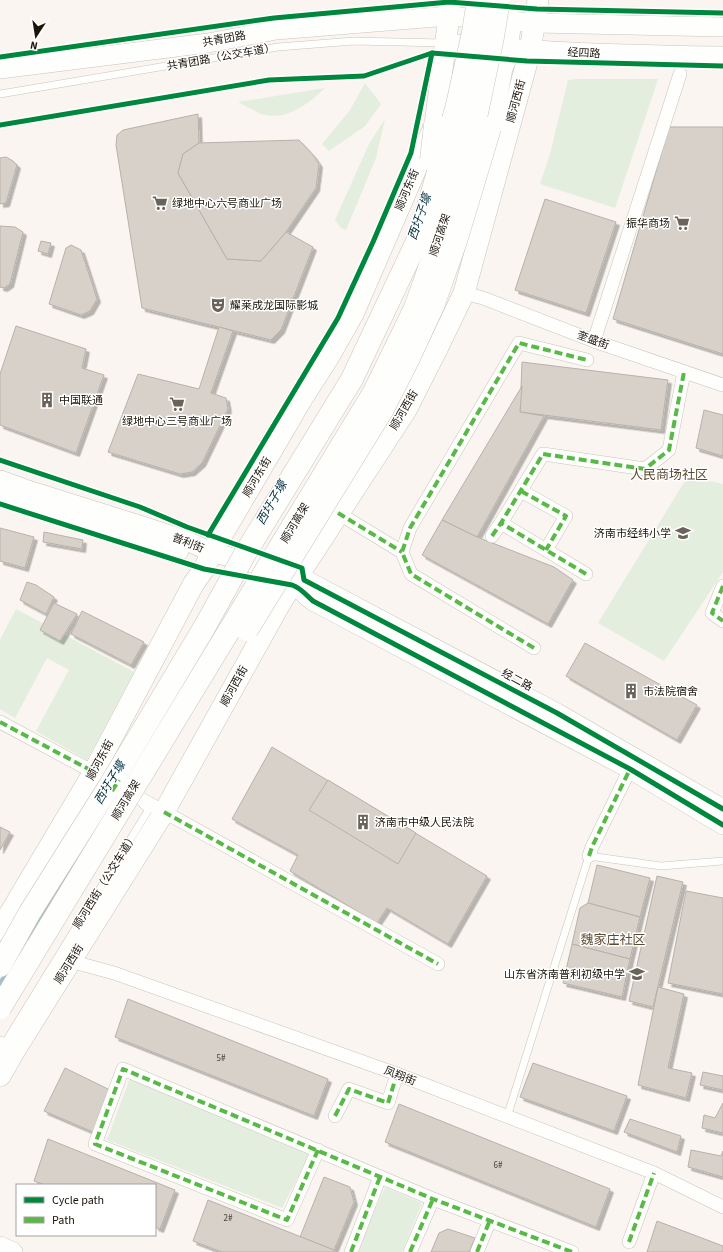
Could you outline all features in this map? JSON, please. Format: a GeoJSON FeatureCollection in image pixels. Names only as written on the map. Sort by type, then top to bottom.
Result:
{"type":"FeatureCollection","features":[{"type":"Feature","properties":{"kind":"highway","name":"顺河高架"},"geometry":{"type":"LineString","coordinates":[[0,966],[30,912],[108,782],[204,628],[246,552],[352,379],[420,235],[457,105],[473,32],[474,9]]}},
{"type":"Feature","properties":{"kind":"highway","name":"顺河高架"},"geometry":{"type":"LineString","coordinates":[[0,1008],[374,392],[415,308],[440,236],[477,113],[493,37],[505,13]]}},
{"type":"Feature","properties":{"kind":"highway"},"geometry":{"type":"LineString","coordinates":[[108,782],[174,657],[344,364],[412,221],[431,162],[435,125]]}},
{"type":"Feature","properties":{"kind":"highway"},"geometry":{"type":"LineString","coordinates":[[117,816],[174,743],[232,655],[383,409],[433,306],[456,241],[490,128]]}},
{"type":"Feature","properties":{"kind":"main road","name":"顺河西街"},"geometry":{"type":"LineString","coordinates":[[0,1076],[5,1047],[70,961],[164,812],[281,602],[406,410],[464,293],[530,51],[538,0]]}},
{"type":"Feature","properties":{"kind":"main road","name":"顺河东街"},"geometry":{"type":"LineString","coordinates":[[0,930],[108,782],[194,583],[204,569],[212,552],[353,314],[435,125],[449,8]]}},
{"type":"Feature","properties":{"kind":"main road","name":"顺河西街"},"geometry":{"type":"LineString","coordinates":[[464,293],[473,222],[502,68],[506,60],[489,47],[505,13]]}},
{"type":"Feature","properties":{"kind":"street"},"geometry":{"type":"LineString","coordinates":[[449,8],[474,9],[505,13],[535,22],[723,27]]}},
{"type":"Feature","properties":{"kind":"street","name":"共青团路"},"geometry":{"type":"LineString","coordinates":[[0,69],[208,43],[276,30],[449,8]]}},
{"type":"Feature","properties":{"kind":"street","name":"经四路"},"geometry":{"type":"LineString","coordinates":[[445,43],[530,51],[599,54],[723,56]]}},
{"type":"Feature","properties":{"kind":"street"},"geometry":{"type":"LineString","coordinates":[[594,341],[680,74]]}},
{"type":"Feature","properties":{"kind":"street","name":"奎盛街"},"geometry":{"type":"LineString","coordinates":[[464,293],[483,298],[594,341],[723,385]]}},
{"type":"Feature","properties":{"kind":"street"},"geometry":{"type":"LineString","coordinates":[[402,552],[410,528],[520,343],[587,360]]}},
{"type":"Feature","properties":{"kind":"street"},"geometry":{"type":"LineString","coordinates":[[492,536],[543,454],[645,469],[669,450],[684,372]]}},
{"type":"Feature","properties":{"kind":"street","name":"普利街"},"geometry":{"type":"LineString","coordinates":[[0,480],[182,539],[212,552]]}},
{"type":"Feature","properties":{"kind":"street"},"geometry":{"type":"LineString","coordinates":[[521,491],[566,516],[546,550]]}},
{"type":"Feature","properties":{"kind":"street","name":"普利街"},"geometry":{"type":"LineString","coordinates":[[0,496],[179,551],[212,552]]}},
{"type":"Feature","properties":{"kind":"street"},"geometry":{"type":"LineString","coordinates":[[338,514],[402,552],[411,574],[534,648]]}},
{"type":"Feature","properties":{"kind":"street"},"geometry":{"type":"LineString","coordinates":[[501,523],[586,574]]}},
{"type":"Feature","properties":{"kind":"street","name":"经二路"},"geometry":{"type":"LineString","coordinates":[[212,552],[298,576],[557,713],[723,809]]}},
{"type":"Feature","properties":{"kind":"street"},"geometry":{"type":"LineString","coordinates":[[298,576],[299,588],[313,601],[630,769],[723,825]]}},
{"type":"Feature","properties":{"kind":"street"},"geometry":{"type":"LineString","coordinates":[[723,586],[712,613],[723,621]]}},
{"type":"Feature","properties":{"kind":"street"},"geometry":{"type":"LineString","coordinates":[[0,722],[438,964]]}},
{"type":"Feature","properties":{"kind":"street"},"geometry":{"type":"LineString","coordinates":[[589,856],[595,840],[630,769]]}},
{"type":"Feature","properties":{"kind":"street","name":"凤翔街"},"geometry":{"type":"LineString","coordinates":[[70,961],[114,973],[397,1074],[654,1173],[723,1207]]}},
{"type":"Feature","properties":{"kind":"street"},"geometry":{"type":"LineString","coordinates":[[318,1150],[287,1220],[96,1144],[123,1069],[318,1150],[433,1199],[572,1252]]}},
{"type":"Feature","properties":{"kind":"street"},"geometry":{"type":"LineString","coordinates":[[335,1116],[349,1089],[388,1103],[397,1074]]}},
{"type":"Feature","properties":{"kind":"street"},"geometry":{"type":"LineString","coordinates":[[629,1242],[654,1173]]}},
{"type":"Feature","properties":{"kind":"street"},"geometry":{"type":"LineString","coordinates":[[351,1252],[380,1177]]}},
{"type":"Feature","properties":{"kind":"street"},"geometry":{"type":"LineString","coordinates":[[410,1252],[433,1199]]}},
{"type":"Feature","properties":{"kind":"street"},"geometry":{"type":"LineString","coordinates":[[477,1252],[490,1220]]}},
{"type":"Feature","properties":{"kind":"street"},"geometry":{"type":"LineString","coordinates":[[0,1246],[13,1252]]}},
{"type":"Feature","properties":{"kind":"lane","name":"共青团路（公交车道）"},"geometry":{"type":"LineString","coordinates":[[0,94],[278,47],[354,41],[445,43]]}},
{"type":"Feature","properties":{"kind":"lane","name":"顺河西街（公交车道）"},"geometry":{"type":"LineString","coordinates":[[5,1047],[149,809],[134,797]]}},
{"type":"Feature","properties":{"kind":"lane"},"geometry":{"type":"LineString","coordinates":[[507,1117],[589,856],[660,866],[723,861]]}},
{"type":"Feature","properties":{"kind":"green space"},"geometry":{"type":"Polygon","coordinates":[[[658,79],[615,208],[540,184],[550,154],[568,80],[658,79]]]}},
{"type":"Feature","properties":{"kind":"green space"},"geometry":{"type":"Polygon","coordinates":[[[365,83],[381,104],[365,126],[329,151],[322,144],[350,110],[365,83]]]}},
{"type":"Feature","properties":{"kind":"green space"},"geometry":{"type":"Polygon","coordinates":[[[325,88],[306,104],[283,115],[275,116],[256,112],[238,102],[325,88]]]}},
{"type":"Feature","properties":{"kind":"green space"},"geometry":{"type":"Polygon","coordinates":[[[385,119],[376,158],[346,230],[341,228],[335,220],[369,144],[385,119]]]}},
{"type":"Feature","properties":{"kind":"green space","name":"济南市经纬小学"},"geometry":{"type":"Polygon","coordinates":[[[688,476],[723,484],[723,572],[664,661],[598,623],[688,476]]]}},
{"type":"Feature","properties":{"kind":"green space"},"geometry":{"type":"Polygon","coordinates":[[[16,609],[134,672],[87,760],[36,731],[69,670],[47,658],[15,718],[0,709],[0,640],[16,609]]]}},
{"type":"Feature","properties":{"kind":"green space"},"geometry":{"type":"Polygon","coordinates":[[[130,1078],[310,1154],[282,1208],[107,1140],[130,1078]]]}},
{"type":"Feature","properties":{"kind":"green space"},"geometry":{"type":"Polygon","coordinates":[[[385,1187],[422,1203],[402,1252],[357,1252],[385,1187]]]}},
{"type":"Feature","properties":{"kind":"building","name":"绿地中心六号商业广场"},"geometry":{"type":"Polygon","coordinates":[[[198,114],[199,143],[183,154],[178,173],[227,259],[261,261],[286,232],[313,247],[281,330],[271,340],[142,308],[116,145],[117,135],[123,130],[198,114]]]}},
{"type":"Feature","properties":{"kind":"building","name":"振华商场"},"geometry":{"type":"Polygon","coordinates":[[[669,127],[723,127],[723,354],[613,319],[669,127]]]}},
{"type":"Feature","properties":{"kind":"building"},"geometry":{"type":"Polygon","coordinates":[[[299,140],[319,164],[316,188],[286,232],[261,261],[227,259],[178,173],[183,154],[199,143],[299,140]]]}},
{"type":"Feature","properties":{"kind":"building"},"geometry":{"type":"Polygon","coordinates":[[[6,157],[17,165],[6,203],[0,204],[0,158],[6,157]]]}},
{"type":"Feature","properties":{"kind":"building"},"geometry":{"type":"Polygon","coordinates":[[[545,199],[616,222],[586,313],[515,290],[545,199]]]}},
{"type":"Feature","properties":{"kind":"building"},"geometry":{"type":"Polygon","coordinates":[[[0,226],[15,227],[23,232],[10,284],[4,288],[0,287],[0,226]]]}},
{"type":"Feature","properties":{"kind":"building"},"geometry":{"type":"Polygon","coordinates":[[[41,241],[51,243],[48,254],[38,251],[41,241]]]}},
{"type":"Feature","properties":{"kind":"building"},"geometry":{"type":"Polygon","coordinates":[[[71,245],[81,250],[97,299],[90,311],[81,315],[49,304],[66,248],[71,245]]]}},
{"type":"Feature","properties":{"kind":"building","name":"中国联通"},"geometry":{"type":"Polygon","coordinates":[[[16,326],[86,349],[82,368],[104,375],[76,453],[0,425],[0,374],[16,326]]]}},
{"type":"Feature","properties":{"kind":"building","name":"绿地中心三号商业广场"},"geometry":{"type":"Polygon","coordinates":[[[219,327],[233,331],[211,393],[226,398],[228,409],[202,463],[192,472],[180,474],[108,452],[138,374],[199,389],[219,327]]]}},
{"type":"Feature","properties":{"kind":"building"},"geometry":{"type":"Polygon","coordinates":[[[522,362],[668,380],[661,430],[520,412],[522,362]]]}},
{"type":"Feature","properties":{"kind":"building"},"geometry":{"type":"Polygon","coordinates":[[[522,386],[520,412],[544,416],[477,537],[442,520],[522,386]]]}},
{"type":"Feature","properties":{"kind":"building"},"geometry":{"type":"Polygon","coordinates":[[[704,410],[723,415],[723,456],[696,448],[704,410]]]}},
{"type":"Feature","properties":{"kind":"building"},"geometry":{"type":"Polygon","coordinates":[[[442,520],[477,537],[554,567],[573,580],[548,624],[422,555],[442,520]]]}},
{"type":"Feature","properties":{"kind":"building"},"geometry":{"type":"Polygon","coordinates":[[[0,528],[34,537],[25,568],[0,561],[0,528]]]}},
{"type":"Feature","properties":{"kind":"building"},"geometry":{"type":"Polygon","coordinates":[[[44,532],[83,540],[82,549],[43,542],[44,532]]]}},
{"type":"Feature","properties":{"kind":"building"},"geometry":{"type":"Polygon","coordinates":[[[27,582],[36,585],[54,597],[46,614],[20,600],[27,582]]]}},
{"type":"Feature","properties":{"kind":"building"},"geometry":{"type":"Polygon","coordinates":[[[54,603],[77,614],[60,641],[40,630],[54,603]]]}},
{"type":"Feature","properties":{"kind":"building"},"geometry":{"type":"Polygon","coordinates":[[[82,611],[144,642],[131,665],[71,634],[82,611]]]}},
{"type":"Feature","properties":{"kind":"building","name":"市法院宿舍"},"geometry":{"type":"Polygon","coordinates":[[[585,643],[697,705],[677,740],[566,676],[585,643]]]}},
{"type":"Feature","properties":{"kind":"building"},"geometry":{"type":"Polygon","coordinates":[[[272,747],[487,876],[448,944],[387,908],[377,923],[290,871],[298,855],[232,819],[272,747]]]}},
{"type":"Feature","properties":{"kind":"building","name":"济南市中级人民法院"},"geometry":{"type":"Polygon","coordinates":[[[328,780],[416,833],[398,864],[309,810],[328,780]]]}},
{"type":"Feature","properties":{"kind":"building"},"geometry":{"type":"Polygon","coordinates":[[[0,827],[10,832],[0,850],[0,827]]]}},
{"type":"Feature","properties":{"kind":"building"},"geometry":{"type":"Polygon","coordinates":[[[597,865],[650,878],[640,917],[588,903],[597,865]]]}},
{"type":"Feature","properties":{"kind":"building"},"geometry":{"type":"Polygon","coordinates":[[[657,876],[683,882],[653,1007],[629,1001],[657,876]]]}},
{"type":"Feature","properties":{"kind":"building"},"geometry":{"type":"Polygon","coordinates":[[[686,891],[723,898],[723,994],[668,983],[686,891]]]}},
{"type":"Feature","properties":{"kind":"building"},"geometry":{"type":"Polygon","coordinates":[[[588,903],[640,917],[630,959],[572,944],[580,908],[588,903]]]}},
{"type":"Feature","properties":{"kind":"building"},"geometry":{"type":"Polygon","coordinates":[[[572,944],[630,959],[622,997],[563,983],[572,944]]]}},
{"type":"Feature","properties":{"kind":"building"},"geometry":{"type":"Polygon","coordinates":[[[658,987],[684,994],[668,1068],[692,1073],[686,1098],[638,1085],[658,987]]]}},
{"type":"Feature","properties":{"kind":"building"},"geometry":{"type":"Polygon","coordinates":[[[128,999],[328,1079],[314,1116],[115,1037],[128,999]]]}},
{"type":"Feature","properties":{"kind":"building"},"geometry":{"type":"Polygon","coordinates":[[[533,1063],[627,1096],[614,1131],[520,1097],[533,1063]]]}},
{"type":"Feature","properties":{"kind":"building"},"geometry":{"type":"Polygon","coordinates":[[[65,1068],[110,1090],[93,1132],[44,1111],[65,1068]]]}},
{"type":"Feature","properties":{"kind":"building"},"geometry":{"type":"Polygon","coordinates":[[[703,1072],[723,1076],[723,1090],[700,1085],[703,1072]]]}},
{"type":"Feature","properties":{"kind":"building"},"geometry":{"type":"Polygon","coordinates":[[[723,1103],[723,1133],[702,1128],[704,1115],[715,1118],[723,1103]]]}},
{"type":"Feature","properties":{"kind":"building"},"geometry":{"type":"Polygon","coordinates":[[[399,1104],[610,1189],[596,1227],[385,1142],[399,1104]]]}},
{"type":"Feature","properties":{"kind":"building"},"geometry":{"type":"Polygon","coordinates":[[[630,1119],[681,1136],[677,1152],[624,1132],[630,1119]]]}},
{"type":"Feature","properties":{"kind":"building"},"geometry":{"type":"Polygon","coordinates":[[[48,1139],[175,1190],[160,1229],[156,1227],[156,1184],[42,1184],[34,1181],[48,1139]]]}},
{"type":"Feature","properties":{"kind":"building"},"geometry":{"type":"Polygon","coordinates":[[[691,1150],[721,1156],[723,1151],[723,1177],[688,1167],[691,1150]]]}},
{"type":"Feature","properties":{"kind":"building"},"geometry":{"type":"Polygon","coordinates":[[[324,1177],[350,1187],[354,1202],[334,1250],[300,1237],[324,1177]]]}},
{"type":"Feature","properties":{"kind":"building"},"geometry":{"type":"Polygon","coordinates":[[[208,1200],[334,1250],[334,1252],[222,1252],[193,1241],[208,1200]]]}},
{"type":"Feature","properties":{"kind":"building"},"geometry":{"type":"Polygon","coordinates":[[[657,1221],[723,1246],[723,1252],[647,1252],[657,1221]]]}},
{"type":"Feature","properties":{"kind":"building"},"geometry":{"type":"Polygon","coordinates":[[[448,1229],[475,1238],[469,1252],[431,1252],[439,1233],[448,1229]]]}},
{"type":"Feature","properties":{"kind":"waterway","name":"西圩子壕"},"geometry":{"type":"LineString","coordinates":[[28,938],[74,863]]}},
{"type":"Feature","properties":{"kind":"waterway","name":"西圩子壕"},"geometry":{"type":"LineString","coordinates":[[0,984],[7,972]]}},
{"type":"Feature","properties":{"kind":"marked path"},"geometry":{"type":"LineString","coordinates":[[534,648],[411,574],[402,552],[410,528],[519,343],[587,360]]}},
{"type":"Feature","properties":{"kind":"marked path"},"geometry":{"type":"LineString","coordinates":[[586,574],[501,523],[543,454],[645,469],[669,450],[684,372]]}},
{"type":"Feature","properties":{"kind":"marked path"},"geometry":{"type":"LineString","coordinates":[[521,491],[566,516],[546,550]]}},
{"type":"Feature","properties":{"kind":"marked path"},"geometry":{"type":"LineString","coordinates":[[338,513],[402,552]]}},
{"type":"Feature","properties":{"kind":"marked path"},"geometry":{"type":"LineString","coordinates":[[492,536],[501,523]]}},
{"type":"Feature","properties":{"kind":"marked path"},"geometry":{"type":"LineString","coordinates":[[723,586],[712,613],[723,621]]}},
{"type":"Feature","properties":{"kind":"marked path"},"geometry":{"type":"LineString","coordinates":[[0,722],[94,772]]}},
{"type":"Feature","properties":{"kind":"marked path"},"geometry":{"type":"LineString","coordinates":[[589,856],[630,769]]}},
{"type":"Feature","properties":{"kind":"marked path"},"geometry":{"type":"LineString","coordinates":[[112,791],[119,780]]}},
{"type":"Feature","properties":{"kind":"marked path"},"geometry":{"type":"LineString","coordinates":[[164,812],[438,964]]}},
{"type":"Feature","properties":{"kind":"marked path"},"geometry":{"type":"LineString","coordinates":[[318,1150],[287,1220],[95,1144],[123,1069],[433,1199],[572,1252]]}},
{"type":"Feature","properties":{"kind":"marked path"},"geometry":{"type":"LineString","coordinates":[[335,1116],[349,1089],[388,1103],[397,1074]]}},
{"type":"Feature","properties":{"kind":"marked path"},"geometry":{"type":"LineString","coordinates":[[629,1242],[654,1173]]}},
{"type":"Feature","properties":{"kind":"marked path"},"geometry":{"type":"LineString","coordinates":[[351,1252],[380,1177]]}},
{"type":"Feature","properties":{"kind":"marked path"},"geometry":{"type":"LineString","coordinates":[[410,1252],[433,1199]]}},
{"type":"Feature","properties":{"kind":"marked path"},"geometry":{"type":"LineString","coordinates":[[477,1252],[490,1220]]}},
{"type":"Feature","properties":{"kind":"cycle path"},"geometry":{"type":"LineString","coordinates":[[0,57],[274,18],[449,2],[537,9],[723,13]]}},
{"type":"Feature","properties":{"kind":"cycle path"},"geometry":{"type":"LineString","coordinates":[[0,125],[269,80],[364,76],[432,53],[527,61],[723,66]]}},
{"type":"Feature","properties":{"kind":"cycle path"},"geometry":{"type":"LineString","coordinates":[[208,535],[338,318],[373,242],[411,153],[432,53]]}},
{"type":"Feature","properties":{"kind":"cycle path"},"geometry":{"type":"LineString","coordinates":[[0,460],[140,507],[187,527],[302,568],[304,580],[557,713],[723,809]]}},
{"type":"Feature","properties":{"kind":"cycle path"},"geometry":{"type":"LineString","coordinates":[[0,504],[204,569],[295,586],[313,601],[630,769],[723,825]]}},
{"type":"Feature","properties":{"kind":"place","name":"绿地中心六号商业广场"},"geometry":{"type":"Point","coordinates":[160,203]}},
{"type":"Feature","properties":{"kind":"place","name":"振华商场"},"geometry":{"type":"Point","coordinates":[682,223]}},
{"type":"Feature","properties":{"kind":"place","name":"耀莱成龙国际影城"},"geometry":{"type":"Point","coordinates":[218,305]}},
{"type":"Feature","properties":{"kind":"place","name":"中国联通"},"geometry":{"type":"Point","coordinates":[47,400]}},
{"type":"Feature","properties":{"kind":"place","name":"绿地中心三号商业广场"},"geometry":{"type":"Point","coordinates":[177,404]}},
{"type":"Feature","properties":{"kind":"place","name":"济南市经纬小学"},"geometry":{"type":"Point","coordinates":[683,533]}},
{"type":"Feature","properties":{"kind":"place","name":"市法院宿舍"},"geometry":{"type":"Point","coordinates":[631,691]}},
{"type":"Feature","properties":{"kind":"place","name":"济南市中级人民法院"},"geometry":{"type":"Point","coordinates":[363,822]}},
{"type":"Feature","properties":{"kind":"place","name":"山东省济南普利初级中学"},"geometry":{"type":"Point","coordinates":[637,974]}},
{"type":"Feature","properties":{"kind":"district","name":"人民商场社区"},"geometry":{"type":"Point","coordinates":[669,475]}},
{"type":"Feature","properties":{"kind":"district","name":"魏家庄社区"},"geometry":{"type":"Point","coordinates":[613,940]}}]}
